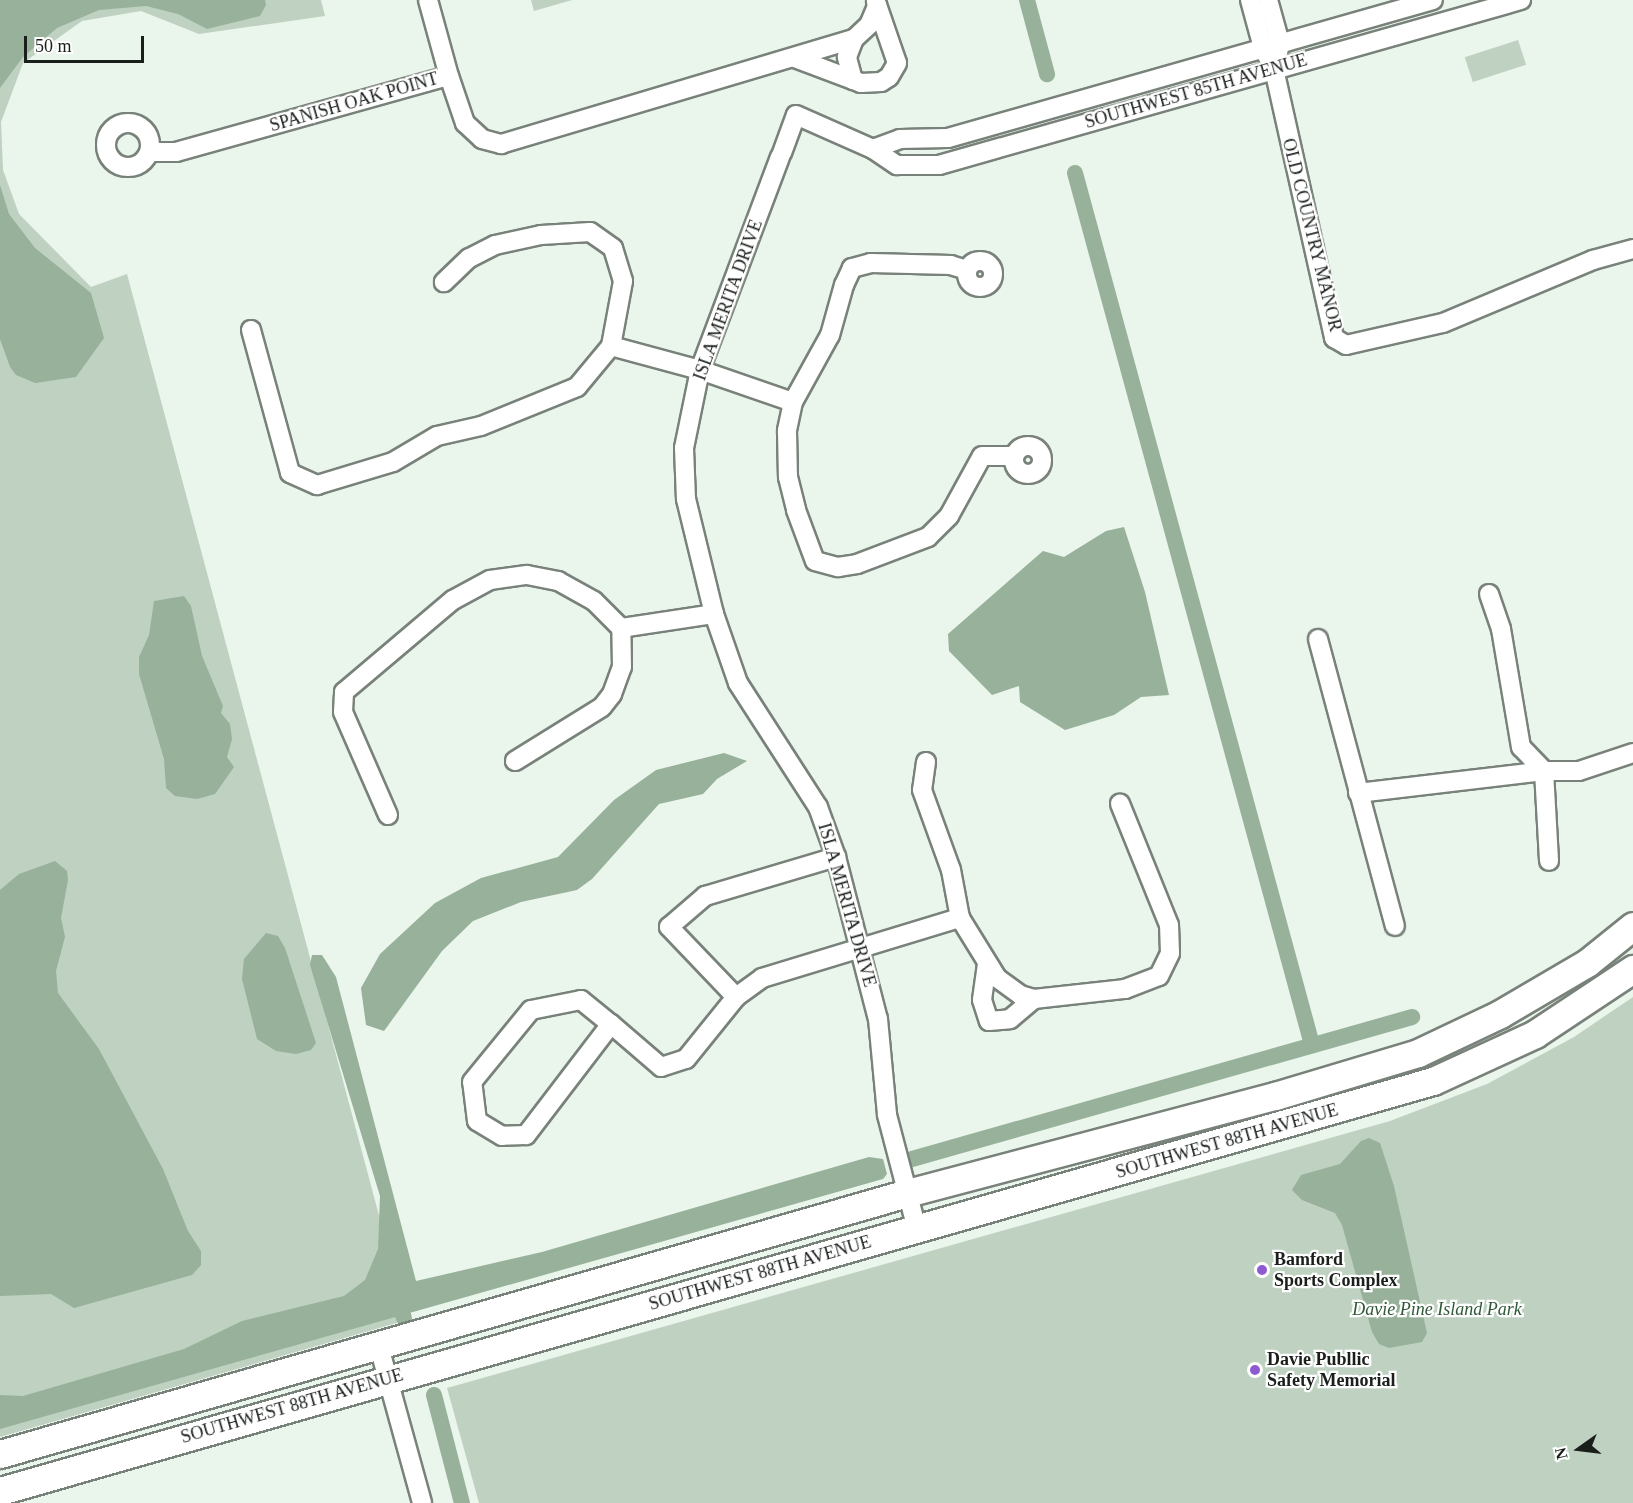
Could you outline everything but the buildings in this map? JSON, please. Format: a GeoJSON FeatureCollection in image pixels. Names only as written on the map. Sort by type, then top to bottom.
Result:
{"type":"FeatureCollection","features":[{"type":"Feature","properties":{"kind":"main road","name":"SOUTHWEST 88TH AVENUE"},"geometry":{"type":"LineString","coordinates":[[0,1454],[907,1192],[1275,1096],[1418,1053],[1500,1014],[1587,963],[1633,926]]}},
{"type":"Feature","properties":{"kind":"main road","name":"SOUTHWEST 88TH AVENUE"},"geometry":{"type":"LineString","coordinates":[[0,1491],[388,1378],[1433,1081],[1515,1045],[1633,969]]}},
{"type":"Feature","properties":{"kind":"street"},"geometry":{"type":"LineString","coordinates":[[428,0],[449,76]]}},
{"type":"Feature","properties":{"kind":"street"},"geometry":{"type":"LineString","coordinates":[[1250,0],[1271,46]]}},
{"type":"Feature","properties":{"kind":"street"},"geometry":{"type":"LineString","coordinates":[[1268,0],[1274,69]]}},
{"type":"Feature","properties":{"kind":"street","name":"SOUTHWEST 85TH AVENUE"},"geometry":{"type":"LineString","coordinates":[[873,150],[900,139],[948,138],[1433,0]]}},
{"type":"Feature","properties":{"kind":"street","name":"SOUTHWEST 85TH AVENUE"},"geometry":{"type":"LineString","coordinates":[[796,115],[873,150],[897,165],[939,165],[1521,0]]}},
{"type":"Feature","properties":{"kind":"street"},"geometry":{"type":"LineString","coordinates":[[853,80],[847,57],[854,39],[869,25],[876,3]]}},
{"type":"Feature","properties":{"kind":"street"},"geometry":{"type":"LineString","coordinates":[[795,58],[853,80],[881,82],[894,72],[897,63],[876,3]]}},
{"type":"Feature","properties":{"kind":"street","name":"SPANISH OAK POINT"},"geometry":{"type":"LineString","coordinates":[[150,152],[176,152],[449,76],[465,123],[482,139],[501,144],[854,39]]}},
{"type":"Feature","properties":{"kind":"street","name":"OLD COUNTRY MANOR"},"geometry":{"type":"LineString","coordinates":[[1274,69],[1334,338],[1340,342],[1347,345],[1443,323],[1593,260],[1633,249]]}},
{"type":"Feature","properties":{"kind":"street","name":"ISLA MERITA DRIVE"},"geometry":{"type":"LineString","coordinates":[[796,115],[700,370],[684,448],[686,499],[714,614],[738,683],[818,807],[836,857],[879,1018],[887,1115],[917,1229]]}},
{"type":"Feature","properties":{"kind":"street"},"geometry":{"type":"LineString","coordinates":[[250,330],[290,473],[317,485],[393,462],[437,436],[481,426],[578,387],[610,346],[623,281],[614,248],[590,232],[541,235],[495,245],[469,258],[444,282]]}},
{"type":"Feature","properties":{"kind":"street"},"geometry":{"type":"LineString","coordinates":[[967,270],[951,265],[871,263],[852,268],[844,285],[830,335],[793,402],[787,431],[788,477],[796,510],[815,561],[838,567],[857,564],[928,537],[949,516],[982,456],[1014,456]]}},
{"type":"Feature","properties":{"kind":"street"},"geometry":{"type":"LineString","coordinates":[[610,346],[700,370],[793,402]]}},
{"type":"Feature","properties":{"kind":"street"},"geometry":{"type":"LineString","coordinates":[[388,814],[343,712],[344,692],[453,600],[490,580],[527,575],[558,581],[585,596],[621,628],[622,667],[612,694],[602,706],[515,761]]}},
{"type":"Feature","properties":{"kind":"street"},"geometry":{"type":"LineString","coordinates":[[1489,594],[1501,629],[1521,747],[1544,771],[1549,861]]}},
{"type":"Feature","properties":{"kind":"street"},"geometry":{"type":"LineString","coordinates":[[621,628],[714,614]]}},
{"type":"Feature","properties":{"kind":"street"},"geometry":{"type":"LineString","coordinates":[[1318,639],[1395,926]]}},
{"type":"Feature","properties":{"kind":"street"},"geometry":{"type":"LineString","coordinates":[[1358,793],[1544,771],[1579,771],[1633,753]]}},
{"type":"Feature","properties":{"kind":"street"},"geometry":{"type":"LineString","coordinates":[[926,762],[922,790],[951,870],[960,918],[987,964],[1006,987],[1034,999],[1125,990],[1159,976],[1170,953],[1169,925],[1119,804]]}},
{"type":"Feature","properties":{"kind":"street"},"geometry":{"type":"LineString","coordinates":[[736,997],[669,927],[705,896],[836,857]]}},
{"type":"Feature","properties":{"kind":"street"},"geometry":{"type":"LineString","coordinates":[[611,1024],[526,1135],[502,1136],[477,1121],[472,1082],[531,1010],[581,1000],[611,1024],[661,1067],[686,1059],[736,997],[762,978],[860,945],[960,918]]}},
{"type":"Feature","properties":{"kind":"street"},"geometry":{"type":"LineString","coordinates":[[987,964],[982,1000],[989,1021],[1010,1018],[1034,999]]}},
{"type":"Feature","properties":{"kind":"street"},"geometry":{"type":"LineString","coordinates":[[378,1343],[422,1503]]}},
{"type":"Feature","properties":{"kind":"green space"},"geometry":{"type":"Polygon","coordinates":[[[0,0],[321,0],[325,16],[199,34],[141,11],[82,21],[23,63],[1,122],[3,170],[19,214],[91,287],[127,274],[407,1320],[0,1437],[0,0]]]}},
{"type":"Feature","properties":{"kind":"green space"},"geometry":{"type":"Polygon","coordinates":[[[531,0],[572,0],[534,11],[531,0]]]}},
{"type":"Feature","properties":{"kind":"green space"},"geometry":{"type":"Polygon","coordinates":[[[1518,40],[1526,65],[1473,82],[1465,57],[1518,40]]]}},
{"type":"Feature","properties":{"kind":"green space","name":"Davie Pine Island Park"},"geometry":{"type":"Polygon","coordinates":[[[1633,997],[1633,1503],[479,1503],[447,1388],[1390,1121],[1487,1084],[1574,1037],[1633,997]]]}},
{"type":"Feature","properties":{"kind":"shaded area"},"geometry":{"type":"Polygon","coordinates":[[[0,0],[265,0],[266,5],[260,16],[207,29],[178,14],[146,6],[99,10],[57,28],[23,57],[0,88],[0,0]]]}},
{"type":"Feature","properties":{"kind":"shaded area"},"geometry":{"type":"Polygon","coordinates":[[[0,185],[9,214],[35,248],[91,293],[104,338],[76,377],[35,383],[16,375],[10,367],[0,339],[0,185]]]}},
{"type":"Feature","properties":{"kind":"shaded area"},"geometry":{"type":"Polygon","coordinates":[[[1124,527],[1145,592],[1169,695],[1141,697],[1114,715],[1065,730],[1020,702],[1019,686],[992,695],[949,651],[948,634],[1043,551],[1064,557],[1106,531],[1124,527]]]}},
{"type":"Feature","properties":{"kind":"shaded area"},"geometry":{"type":"Polygon","coordinates":[[[184,596],[191,606],[202,656],[223,706],[221,713],[230,724],[232,739],[227,757],[234,767],[215,794],[197,799],[175,796],[166,788],[164,759],[139,674],[139,657],[149,635],[154,601],[184,596]]]}},
{"type":"Feature","properties":{"kind":"shaded area"},"geometry":{"type":"Polygon","coordinates":[[[724,753],[747,761],[717,779],[703,794],[659,804],[592,879],[577,890],[521,902],[473,921],[442,951],[384,1031],[366,1025],[361,988],[380,954],[435,903],[481,878],[558,857],[614,800],[656,770],[724,753]]]}},
{"type":"Feature","properties":{"kind":"shaded area"},"geometry":{"type":"Polygon","coordinates":[[[55,861],[67,871],[68,880],[61,918],[65,937],[56,971],[58,993],[99,1049],[163,1169],[188,1231],[201,1251],[201,1265],[192,1275],[74,1308],[51,1294],[0,1296],[0,890],[19,874],[55,861]]]}},
{"type":"Feature","properties":{"kind":"shaded area"},"geometry":{"type":"Polygon","coordinates":[[[266,933],[278,936],[285,948],[316,1043],[311,1050],[296,1054],[276,1051],[257,1039],[242,979],[244,959],[266,933]]]}},
{"type":"Feature","properties":{"kind":"shaded area"},"geometry":{"type":"Polygon","coordinates":[[[312,955],[322,955],[336,977],[416,1281],[542,1252],[869,1157],[883,1159],[887,1174],[883,1179],[0,1429],[0,1395],[23,1396],[184,1349],[242,1321],[344,1296],[365,1280],[378,1249],[380,1196],[310,965],[312,955]]]}},
{"type":"Feature","properties":{"kind":"shaded area"},"geometry":{"type":"Polygon","coordinates":[[[1369,1138],[1380,1143],[1394,1186],[1427,1333],[1422,1342],[1389,1348],[1379,1344],[1372,1332],[1342,1225],[1335,1213],[1302,1200],[1292,1190],[1301,1175],[1340,1164],[1361,1141],[1369,1138]]]}},
{"type":"Feature","properties":{"kind":"waterway"},"geometry":{"type":"LineString","coordinates":[[1027,0],[1047,74]]}},
{"type":"Feature","properties":{"kind":"waterway"},"geometry":{"type":"LineString","coordinates":[[1075,173],[1312,1045]]}},
{"type":"Feature","properties":{"kind":"waterway"},"geometry":{"type":"LineString","coordinates":[[912,1159],[1412,1017]]}},
{"type":"Feature","properties":{"kind":"waterway"},"geometry":{"type":"LineString","coordinates":[[434,1395],[462,1503]]}},
{"type":"Feature","properties":{"kind":"place","name":"Bamford Sports Complex"},"geometry":{"type":"Point","coordinates":[1262,1270]}},
{"type":"Feature","properties":{"kind":"place","name":"Davie Publlic Safety Memorial"},"geometry":{"type":"Point","coordinates":[1255,1370]}}]}
